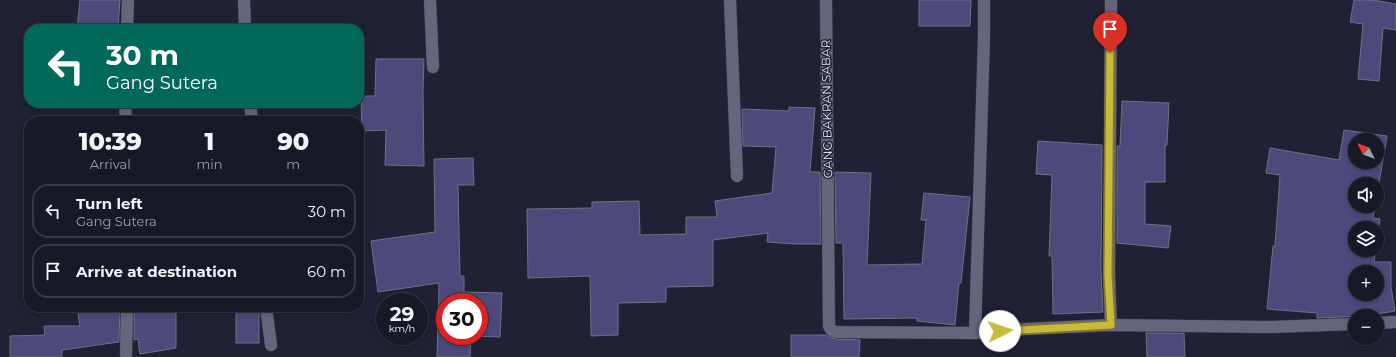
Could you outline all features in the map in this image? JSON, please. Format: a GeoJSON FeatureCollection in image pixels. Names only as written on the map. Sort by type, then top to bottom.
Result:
{"type":"FeatureCollection","features":[{"type":"Feature","properties":{"kind":"street"},"geometry":{"type":"LineString","coordinates":[[127,24],[128,0]]}},
{"type":"Feature","properties":{"kind":"street"},"geometry":{"type":"LineString","coordinates":[[244,0],[245,24]]}},
{"type":"Feature","properties":{"kind":"street"},"geometry":{"type":"LineString","coordinates":[[430,0],[433,67]]}},
{"type":"Feature","properties":{"kind":"street"},"geometry":{"type":"LineString","coordinates":[[730,0],[737,176]]}},
{"type":"Feature","properties":{"kind":"street","name":"GANG BAKRAN SABAR"},"geometry":{"type":"LineString","coordinates":[[826,0],[829,326],[832,331],[837,332],[975,333]]}},
{"type":"Feature","properties":{"kind":"street"},"geometry":{"type":"LineString","coordinates":[[984,0],[975,333],[1111,325],[1267,327],[1348,324]]}},
{"type":"Feature","properties":{"kind":"street"},"geometry":{"type":"LineString","coordinates":[[1111,0],[1108,275],[1111,325]]}},
{"type":"Feature","properties":{"kind":"street"},"geometry":{"type":"LineString","coordinates":[[126,354],[127,312]]}},
{"type":"Feature","properties":{"kind":"street"},"geometry":{"type":"LineString","coordinates":[[267,312],[271,345]]}},
{"type":"Feature","properties":{"kind":"building"},"geometry":{"type":"Polygon","coordinates":[[[80,0],[120,0],[118,24],[78,24],[80,0]]]}},
{"type":"Feature","properties":{"kind":"building"},"geometry":{"type":"Polygon","coordinates":[[[919,0],[971,0],[970,26],[919,26],[919,0]]]}},
{"type":"Feature","properties":{"kind":"building"},"geometry":{"type":"Polygon","coordinates":[[[1354,0],[1373,0],[1396,4],[1396,30],[1383,28],[1379,81],[1358,79],[1363,24],[1350,22],[1354,0]]]}},
{"type":"Feature","properties":{"kind":"building"},"geometry":{"type":"Polygon","coordinates":[[[376,59],[424,59],[424,166],[385,165],[386,130],[364,131],[364,116],[362,116],[361,108],[364,108],[364,96],[375,96],[376,59]]]}},
{"type":"Feature","properties":{"kind":"building"},"geometry":{"type":"Polygon","coordinates":[[[1122,101],[1169,103],[1167,145],[1165,145],[1165,182],[1145,182],[1145,224],[1171,226],[1168,248],[1117,243],[1117,146],[1120,146],[1122,101]]]}},
{"type":"Feature","properties":{"kind":"building"},"geometry":{"type":"Polygon","coordinates":[[[789,107],[815,108],[810,172],[820,172],[821,244],[767,242],[768,233],[713,240],[713,286],[666,287],[666,302],[618,303],[618,335],[591,336],[590,276],[528,278],[527,209],[592,208],[592,202],[639,201],[640,235],[686,234],[686,217],[717,217],[715,201],[772,193],[776,147],[743,146],[742,109],[789,111],[789,107]]]}},
{"type":"Feature","properties":{"kind":"building"},"geometry":{"type":"Polygon","coordinates":[[[1344,130],[1366,133],[1348,133],[1348,169],[1381,169],[1380,177],[1348,177],[1348,213],[1374,213],[1373,218],[1380,219],[1380,221],[1348,221],[1348,257],[1375,257],[1374,262],[1391,262],[1391,287],[1395,311],[1384,313],[1384,309],[1348,309],[1348,317],[1317,318],[1317,313],[1267,309],[1273,246],[1275,246],[1280,175],[1266,173],[1270,148],[1339,160],[1344,130]]]}},
{"type":"Feature","properties":{"kind":"building"},"geometry":{"type":"Polygon","coordinates":[[[1384,136],[1387,136],[1384,154],[1384,136]]]}},
{"type":"Feature","properties":{"kind":"building"},"geometry":{"type":"Polygon","coordinates":[[[1038,141],[1102,145],[1101,272],[1103,312],[1053,314],[1052,256],[1049,256],[1052,175],[1036,174],[1038,141]]]}},
{"type":"Feature","properties":{"kind":"building"},"geometry":{"type":"Polygon","coordinates":[[[473,158],[474,185],[458,185],[460,276],[464,276],[464,292],[502,293],[500,337],[488,337],[488,293],[439,293],[439,283],[378,292],[371,241],[435,232],[434,159],[473,158]]]}},
{"type":"Feature","properties":{"kind":"building"},"geometry":{"type":"Polygon","coordinates":[[[835,172],[871,173],[867,265],[922,264],[926,220],[921,220],[924,193],[970,197],[955,325],[917,321],[917,318],[844,319],[843,243],[836,243],[835,172]]]}},
{"type":"Feature","properties":{"kind":"building"},"geometry":{"type":"Polygon","coordinates":[[[78,312],[120,312],[119,342],[62,350],[62,357],[10,357],[10,336],[45,335],[44,326],[80,326],[78,312]]]}},
{"type":"Feature","properties":{"kind":"building"},"geometry":{"type":"Polygon","coordinates":[[[134,312],[176,312],[176,348],[140,354],[138,339],[134,340],[134,312]]]}},
{"type":"Feature","properties":{"kind":"building"},"geometry":{"type":"Polygon","coordinates":[[[236,312],[259,312],[259,343],[236,343],[236,312]]]}},
{"type":"Feature","properties":{"kind":"building"},"geometry":{"type":"Polygon","coordinates":[[[1146,333],[1184,333],[1185,357],[1147,357],[1146,333]]]}},
{"type":"Feature","properties":{"kind":"building"},"geometry":{"type":"Polygon","coordinates":[[[791,335],[826,335],[836,339],[860,340],[859,357],[791,357],[791,335]]]}},
{"type":"Feature","properties":{"kind":"building"},"geometry":{"type":"Polygon","coordinates":[[[437,345],[471,345],[470,357],[437,357],[437,345]]]}},
{"type":"Feature","properties":{"kind":"route"},"geometry":{"type":"LineString","coordinates":[[1000,331],[1111,325],[1108,275],[1110,53]]}}]}
